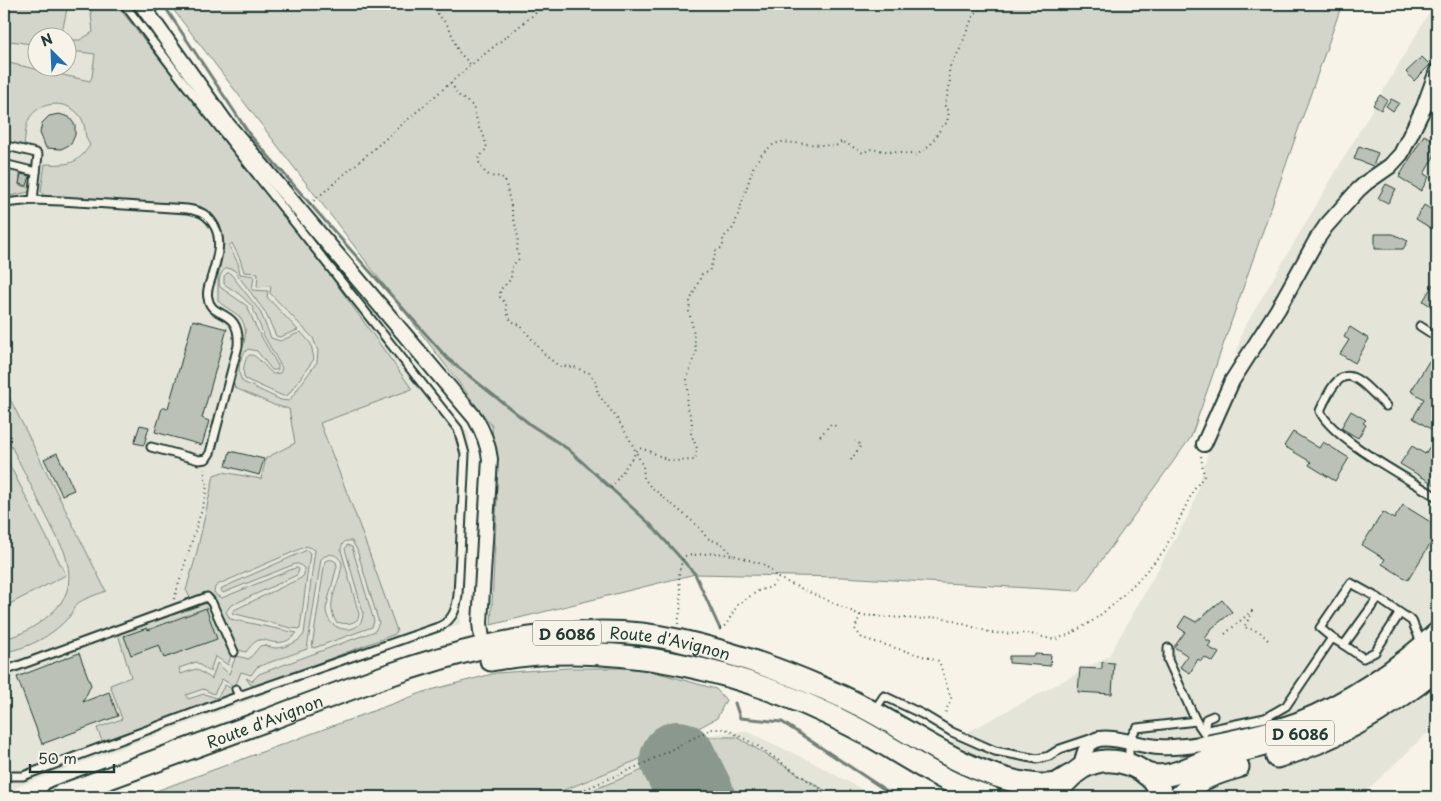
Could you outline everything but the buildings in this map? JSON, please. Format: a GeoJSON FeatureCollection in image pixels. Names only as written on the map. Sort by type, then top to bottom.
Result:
{"type":"FeatureCollection","features":[{"type":"Feature","properties":{"kind":"main road","name":"Route d'Avignon"},"geometry":{"type":"LineString","coordinates":[[57,797],[403,671],[483,648],[536,637],[595,631],[653,635],[677,640],[792,675],[859,704],[952,758],[990,774],[1035,784],[1057,784],[1076,772],[1099,762],[1115,761],[1138,769]]}},
{"type":"Feature","properties":{"kind":"main road","name":"D 6086"},"geometry":{"type":"LineString","coordinates":[[1138,769],[1154,776],[1167,776],[1214,758],[1278,741],[1312,729],[1371,699],[1403,677],[1429,646]]}},
{"type":"Feature","properties":{"kind":"main road","name":"Route d'Avignon"},"geometry":{"type":"LineString","coordinates":[[91,797],[416,680],[470,665],[513,656],[549,652],[619,654],[687,666],[753,685],[840,720],[940,778],[990,797]]}},
{"type":"Feature","properties":{"kind":"main road","name":"D 6086"},"geometry":{"type":"LineString","coordinates":[[1179,797],[1196,784],[1216,773],[1320,742],[1357,724],[1407,692],[1437,669]]}},
{"type":"Feature","properties":{"kind":"main road"},"geometry":{"type":"LineString","coordinates":[[1138,769],[1155,783],[1163,797]]}},
{"type":"Feature","properties":{"kind":"main road"},"geometry":{"type":"LineString","coordinates":[[1056,797],[1060,788],[1076,772]]}},
{"type":"Feature","properties":{"kind":"street"},"geometry":{"type":"LineString","coordinates":[[141,4],[226,123],[475,418],[483,431],[489,446],[490,459],[480,623],[483,648]]}},
{"type":"Feature","properties":{"kind":"street"},"geometry":{"type":"LineString","coordinates":[[1204,444],[1232,381],[1278,309],[1307,255],[1326,226],[1358,190],[1396,160],[1424,108],[1437,71]]}},
{"type":"Feature","properties":{"kind":"street"},"geometry":{"type":"LineString","coordinates":[[1076,772],[1087,747],[1094,741],[1103,738],[1159,748],[1204,737],[1269,729],[1314,713],[1429,646],[1437,629]]}},
{"type":"Feature","properties":{"kind":"lane"},"geometry":{"type":"LineString","coordinates":[[4,776],[9,778],[23,776],[238,693],[441,626],[453,617],[458,595],[465,454],[458,429],[198,101],[124,4]]}},
{"type":"Feature","properties":{"kind":"lane"},"geometry":{"type":"LineString","coordinates":[[4,148],[7,146],[36,153],[39,158],[33,200]]}},
{"type":"Feature","properties":{"kind":"lane"},"geometry":{"type":"LineString","coordinates":[[4,164],[36,172]]}},
{"type":"Feature","properties":{"kind":"lane"},"geometry":{"type":"LineString","coordinates":[[4,202],[33,200],[187,208],[203,213],[212,221],[217,230],[219,250],[207,292],[208,300],[210,305],[234,322],[239,334],[238,346],[210,453],[206,459],[200,460],[151,447]]}},
{"type":"Feature","properties":{"kind":"lane"},"geometry":{"type":"LineString","coordinates":[[1420,326],[1437,337]]}},
{"type":"Feature","properties":{"kind":"lane"},"geometry":{"type":"LineString","coordinates":[[1386,406],[1362,382],[1353,376],[1345,376],[1339,379],[1328,391],[1320,410],[1324,419],[1353,445],[1437,497]]}},
{"type":"Feature","properties":{"kind":"lane"},"geometry":{"type":"LineString","coordinates":[[1400,613],[1374,652],[1363,658],[1320,628],[1352,583],[1378,598],[1412,621],[1429,646]]}},
{"type":"Feature","properties":{"kind":"lane"},"geometry":{"type":"LineString","coordinates":[[4,671],[203,598],[209,598],[234,652]]}},
{"type":"Feature","properties":{"kind":"lane"},"geometry":{"type":"LineString","coordinates":[[1344,645],[1378,598]]}},
{"type":"Feature","properties":{"kind":"lane"},"geometry":{"type":"LineString","coordinates":[[1204,737],[1265,718],[1286,706],[1332,638]]}},
{"type":"Feature","properties":{"kind":"lane"},"geometry":{"type":"LineString","coordinates":[[1168,648],[1168,660],[1204,737]]}},
{"type":"Feature","properties":{"kind":"lane"},"geometry":{"type":"LineString","coordinates":[[873,712],[884,696],[922,714],[952,732],[996,750],[1037,759],[1085,741],[1103,738]]}},
{"type":"Feature","properties":{"kind":"lane"},"geometry":{"type":"LineString","coordinates":[[1204,737],[1206,719],[1214,716]]}},
{"type":"Feature","properties":{"kind":"lane"},"geometry":{"type":"LineString","coordinates":[[1138,769],[1128,750],[1134,732],[1142,726],[1196,721]]}},
{"type":"Feature","properties":{"kind":"path"},"geometry":{"type":"LineString","coordinates":[[435,4],[436,12],[449,27],[458,51],[471,65]]}},
{"type":"Feature","properties":{"kind":"path"},"geometry":{"type":"LineString","coordinates":[[315,199],[471,65],[547,4]]}},
{"type":"Feature","properties":{"kind":"path"},"geometry":{"type":"LineString","coordinates":[[611,488],[639,448],[670,461],[695,460],[697,448],[691,434],[692,421],[686,402],[687,379],[696,351],[694,328],[689,312],[690,301],[702,274],[709,272],[716,251],[723,247],[723,238],[734,227],[754,165],[763,153],[774,144],[781,142],[836,146],[842,141],[863,153],[870,149],[916,155],[930,144],[943,124],[948,123],[949,111],[945,106],[950,84],[950,69],[972,18],[982,4]]}},
{"type":"Feature","properties":{"kind":"path"},"geometry":{"type":"LineString","coordinates":[[451,83],[458,95],[473,106],[479,128],[483,134],[487,148],[478,159],[480,166],[488,176],[495,178],[500,176],[505,180],[518,237],[519,259],[512,266],[511,279],[500,290],[500,298],[506,304],[507,313],[511,320],[520,324],[546,356],[559,366],[574,367],[590,373],[595,380],[598,394],[616,417],[636,452],[643,466],[644,478],[650,486],[698,526],[707,538],[722,544],[734,555]]}},
{"type":"Feature","properties":{"kind":"path"},"geometry":{"type":"LineString","coordinates":[[820,436],[831,424],[838,427]]}},
{"type":"Feature","properties":{"kind":"path"},"geometry":{"type":"LineString","coordinates":[[851,460],[861,445],[855,441]]}},
{"type":"Feature","properties":{"kind":"path"},"geometry":{"type":"LineString","coordinates":[[677,640],[681,597],[678,581],[679,567],[684,556],[714,553],[734,555],[765,565],[778,578],[860,615],[918,619],[941,617],[992,633],[1031,634],[1051,639],[1068,635],[1091,622],[1113,605],[1164,551],[1194,491],[1204,476],[1200,457],[1204,444]]}},
{"type":"Feature","properties":{"kind":"path"},"geometry":{"type":"LineString","coordinates":[[171,609],[205,499],[207,485],[203,459]]}},
{"type":"Feature","properties":{"kind":"path"},"geometry":{"type":"LineString","coordinates":[[720,629],[726,625],[738,604],[758,590],[771,587],[778,578]]}},
{"type":"Feature","properties":{"kind":"path"},"geometry":{"type":"LineString","coordinates":[[1225,634],[1255,608]]}},
{"type":"Feature","properties":{"kind":"path"},"geometry":{"type":"LineString","coordinates":[[1252,611],[1244,627],[1260,632],[1268,640]]}},
{"type":"Feature","properties":{"kind":"path"},"geometry":{"type":"LineString","coordinates":[[860,615],[855,629],[862,638],[939,661],[951,698],[940,725]]}},
{"type":"Feature","properties":{"kind":"path"},"geometry":{"type":"LineString","coordinates":[[567,797],[645,763],[710,729],[726,729],[756,745],[832,797]]}},
{"type":"Feature","properties":{"kind":"shaded area"},"geometry":{"type":"Polygon","coordinates":[[[4,4],[126,4],[308,236],[469,433],[470,451],[460,624],[4,793],[4,4]]]}},
{"type":"Feature","properties":{"kind":"shaded area"},"geometry":{"type":"Polygon","coordinates":[[[4,4],[68,4],[63,28],[28,28],[28,44],[4,40],[4,4]]]}},
{"type":"Feature","properties":{"kind":"shaded area"},"geometry":{"type":"Polygon","coordinates":[[[90,4],[116,4],[330,275],[412,389],[320,423],[397,631],[395,634],[263,684],[255,686],[250,684],[246,678],[252,681],[259,674],[375,631],[379,623],[357,550],[352,541],[345,542],[341,550],[359,614],[358,619],[348,624],[336,622],[333,614],[332,600],[342,563],[335,555],[327,555],[321,559],[307,649],[257,667],[251,675],[241,672],[235,687],[222,679],[214,694],[203,689],[186,695],[188,699],[204,694],[217,698],[225,685],[236,693],[102,741],[97,728],[122,719],[110,685],[131,677],[118,634],[207,603],[232,652],[228,665],[215,656],[210,672],[196,662],[179,668],[181,674],[196,669],[212,679],[217,663],[229,674],[236,656],[249,659],[260,646],[283,647],[292,644],[302,637],[304,634],[315,550],[307,546],[215,587],[214,592],[222,598],[298,568],[297,575],[230,606],[226,612],[230,619],[297,633],[285,641],[277,643],[260,640],[251,645],[246,652],[235,649],[214,596],[208,592],[191,599],[186,590],[196,556],[214,475],[223,472],[261,479],[266,458],[295,443],[289,409],[274,405],[235,388],[234,372],[243,346],[245,329],[240,317],[218,301],[218,277],[224,244],[219,223],[212,214],[200,206],[184,204],[44,196],[41,191],[45,164],[66,164],[76,160],[81,157],[90,145],[80,116],[69,107],[55,104],[41,107],[35,111],[27,124],[24,148],[4,143],[4,62],[28,67],[28,78],[76,78],[90,81],[95,54],[78,52],[78,40],[93,32],[90,4]],[[232,243],[229,246],[238,263],[240,274],[254,276],[252,290],[268,291],[267,297],[298,330],[280,337],[276,336],[265,312],[234,270],[227,268],[220,276],[220,287],[247,306],[256,327],[278,366],[278,370],[272,370],[257,351],[248,349],[242,356],[239,369],[241,378],[243,382],[281,400],[289,401],[317,362],[318,351],[313,338],[270,293],[271,286],[257,287],[258,273],[244,272],[232,243]]]}},
{"type":"Feature","properties":{"kind":"shaded area"},"geometry":{"type":"Polygon","coordinates":[[[169,4],[1342,4],[1191,437],[1079,591],[842,577],[695,574],[491,625],[497,499],[492,426],[169,4]]]}},
{"type":"Feature","properties":{"kind":"shaded area"},"geometry":{"type":"Polygon","coordinates":[[[1434,4],[1437,4],[1437,724],[1360,797],[978,797],[907,765],[1109,656],[1192,509],[1243,330],[1434,4]]]}},
{"type":"Feature","properties":{"kind":"shaded area"},"geometry":{"type":"Polygon","coordinates":[[[4,167],[20,172],[19,185],[30,188],[29,192],[4,197],[4,167]]]}},
{"type":"Feature","properties":{"kind":"shaded area"},"geometry":{"type":"Polygon","coordinates":[[[230,273],[260,311],[271,338],[280,341],[301,332],[311,344],[314,359],[288,395],[283,396],[245,379],[244,367],[247,357],[250,355],[258,358],[273,374],[280,373],[282,368],[264,336],[252,306],[224,284],[224,276],[230,273]]]}},
{"type":"Feature","properties":{"kind":"shaded area"},"geometry":{"type":"Polygon","coordinates":[[[4,387],[106,591],[79,602],[62,624],[40,640],[22,648],[4,652],[4,638],[18,635],[31,628],[57,608],[66,592],[69,583],[69,573],[64,551],[4,432],[4,387]]]}},
{"type":"Feature","properties":{"kind":"shaded area"},"geometry":{"type":"Polygon","coordinates":[[[4,454],[66,575],[4,607],[4,454]]]}},
{"type":"Feature","properties":{"kind":"shaded area"},"geometry":{"type":"Polygon","coordinates":[[[347,545],[352,547],[374,621],[372,627],[314,648],[312,647],[325,561],[333,560],[337,566],[326,608],[327,616],[332,623],[344,629],[358,626],[362,620],[363,612],[345,549],[347,545]]]}},
{"type":"Feature","properties":{"kind":"shaded area"},"geometry":{"type":"Polygon","coordinates":[[[307,550],[310,553],[300,629],[232,613],[234,610],[301,578],[304,575],[304,568],[299,564],[295,564],[223,593],[222,588],[307,550]]]}},
{"type":"Feature","properties":{"kind":"shaded area"},"geometry":{"type":"Polygon","coordinates":[[[567,668],[640,668],[716,689],[726,700],[717,718],[645,757],[547,797],[140,797],[427,691],[496,673],[567,668]]]}},
{"type":"Feature","properties":{"kind":"shaded area"},"geometry":{"type":"Polygon","coordinates":[[[746,731],[810,761],[876,797],[533,797],[624,759],[687,737],[746,731]]]}},
{"type":"Feature","properties":{"kind":"shaded area"},"geometry":{"type":"Polygon","coordinates":[[[712,737],[737,737],[836,797],[575,797],[638,772],[712,737]]]}},
{"type":"Feature","properties":{"kind":"waterway"},"geometry":{"type":"LineString","coordinates":[[163,4],[250,135],[333,230],[448,359],[531,425],[568,449],[650,524],[695,574],[720,629]]}},
{"type":"Feature","properties":{"kind":"waterway"},"geometry":{"type":"LineString","coordinates":[[735,703],[740,718],[782,722],[896,797]]}},
{"type":"Feature","properties":{"kind":"runway"},"geometry":{"type":"LineString","coordinates":[[678,759],[697,797]]}}]}
